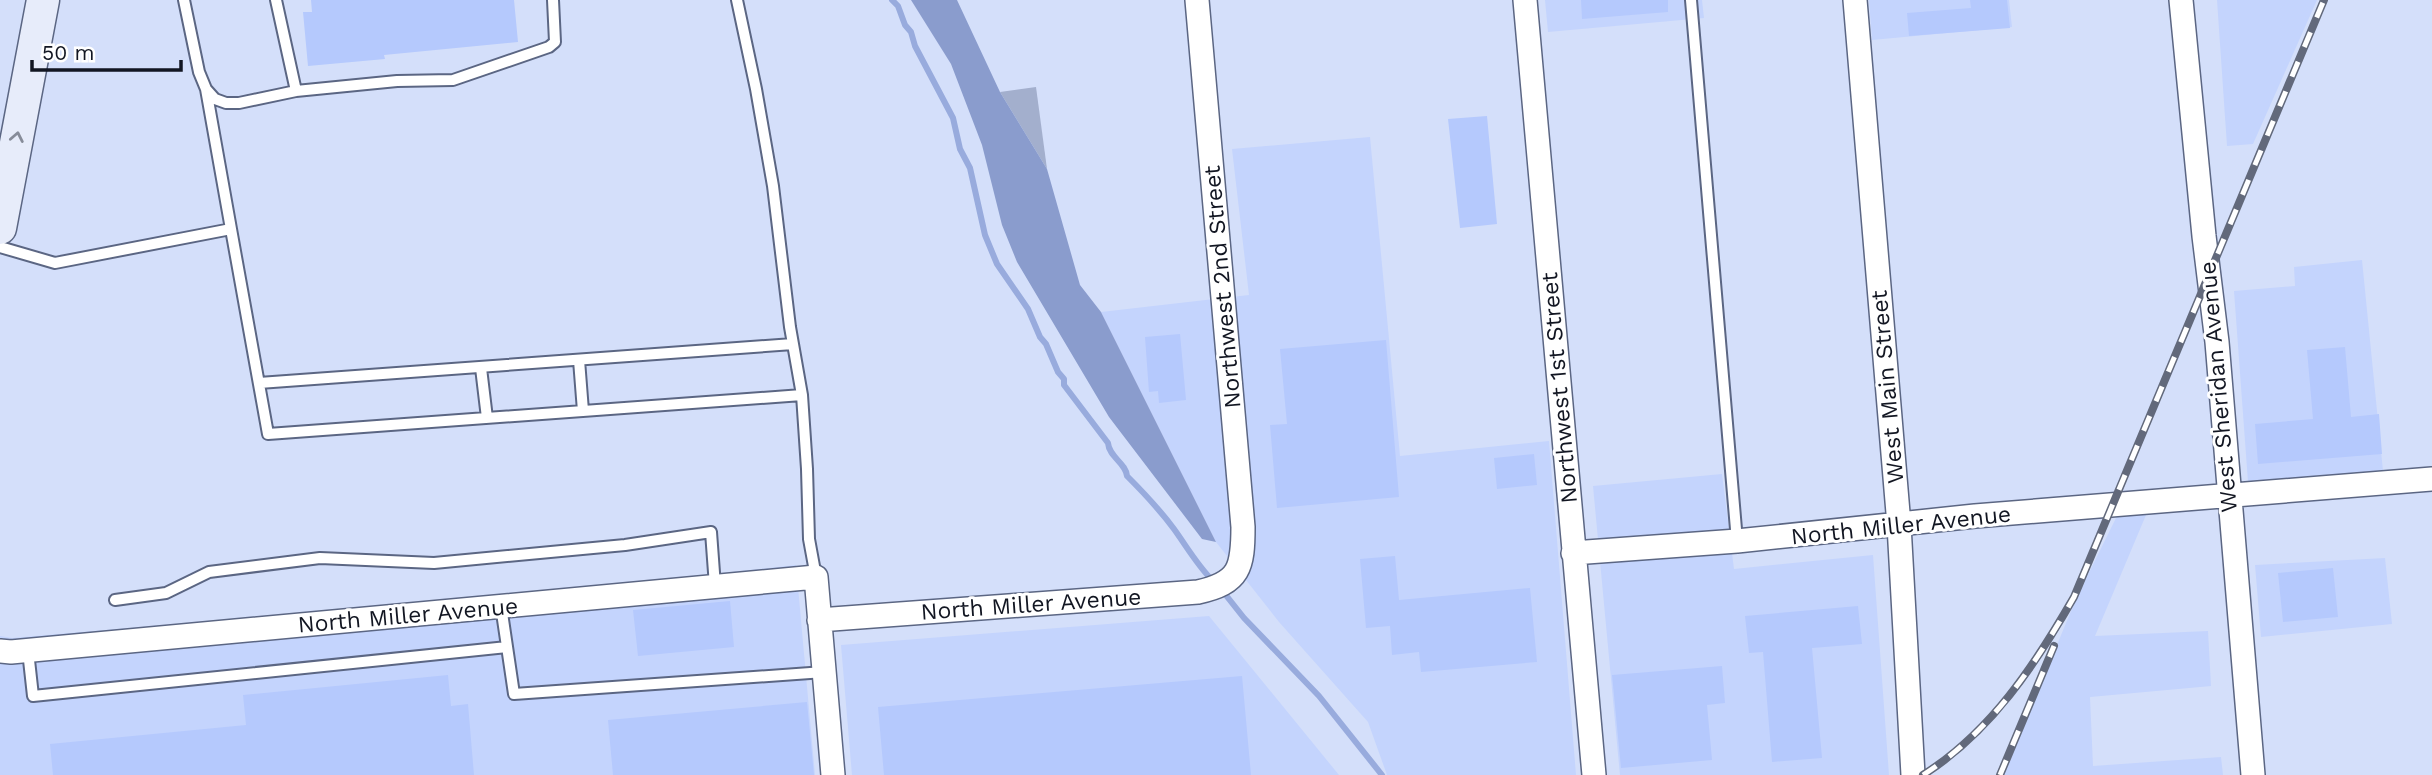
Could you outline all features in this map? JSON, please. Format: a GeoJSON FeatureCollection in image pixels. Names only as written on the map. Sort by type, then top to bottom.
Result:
{"type":"FeatureCollection","features":[{"type":"Feature","properties":{"kind":"main road"},"geometry":{"type":"LineString","coordinates":[[0,228],[43,0]]}},
{"type":"Feature","properties":{"kind":"street","name":"Northwest 2nd Street"},"geometry":{"type":"LineString","coordinates":[[1197,0],[1243,527],[1241,563],[1231,577]]}},
{"type":"Feature","properties":{"kind":"street","name":"Northwest 1st Street"},"geometry":{"type":"LineString","coordinates":[[1525,0],[1594,775]]}},
{"type":"Feature","properties":{"kind":"street","name":"West Main Street"},"geometry":{"type":"LineString","coordinates":[[1855,0],[1899,525],[1913,775]]}},
{"type":"Feature","properties":{"kind":"street","name":"West Sheridan Avenue"},"geometry":{"type":"LineString","coordinates":[[2181,0],[2217,342],[2253,775]]}},
{"type":"Feature","properties":{"kind":"street","name":"North Miller Avenue"},"geometry":{"type":"LineString","coordinates":[[1573,553],[1737,541],[1975,516],[2432,478]]}},
{"type":"Feature","properties":{"kind":"street","name":"North Miller Avenue"},"geometry":{"type":"LineString","coordinates":[[0,651],[28,651],[816,577]]}},
{"type":"Feature","properties":{"kind":"street"},"geometry":{"type":"LineString","coordinates":[[816,577],[834,775]]}},
{"type":"Feature","properties":{"kind":"street","name":"North Miller Avenue"},"geometry":{"type":"LineString","coordinates":[[819,620],[1198,592],[1231,577]]}},
{"type":"Feature","properties":{"kind":"lane"},"geometry":{"type":"LineString","coordinates":[[184,0],[199,72],[206,89],[268,434],[802,395]]}},
{"type":"Feature","properties":{"kind":"lane"},"geometry":{"type":"LineString","coordinates":[[276,0],[296,91]]}},
{"type":"Feature","properties":{"kind":"lane"},"geometry":{"type":"LineString","coordinates":[[206,89],[215,99],[226,103],[239,103],[296,91],[397,81],[453,80],[549,47],[555,42],[556,35],[553,0]]}},
{"type":"Feature","properties":{"kind":"lane"},"geometry":{"type":"LineString","coordinates":[[737,0],[773,186],[802,395],[809,539],[816,577]]}},
{"type":"Feature","properties":{"kind":"lane"},"geometry":{"type":"LineString","coordinates":[[1691,0],[1737,541]]}},
{"type":"Feature","properties":{"kind":"lane"},"geometry":{"type":"LineString","coordinates":[[0,247],[55,263],[231,229]]}},
{"type":"Feature","properties":{"kind":"lane"},"geometry":{"type":"LineString","coordinates":[[259,383],[793,344]]}},
{"type":"Feature","properties":{"kind":"lane"},"geometry":{"type":"LineString","coordinates":[[579,360],[583,411]]}},
{"type":"Feature","properties":{"kind":"lane"},"geometry":{"type":"LineString","coordinates":[[481,368],[487,418]]}},
{"type":"Feature","properties":{"kind":"lane"},"geometry":{"type":"LineString","coordinates":[[115,600],[166,593],[209,572],[320,558],[434,563],[625,545],[711,532],[715,586]]}},
{"type":"Feature","properties":{"kind":"lane"},"geometry":{"type":"LineString","coordinates":[[501,606],[514,694],[824,672]]}},
{"type":"Feature","properties":{"kind":"lane"},"geometry":{"type":"LineString","coordinates":[[28,651],[33,696],[507,647]]}},
{"type":"Feature","properties":{"kind":"shaded area"},"geometry":{"type":"Polygon","coordinates":[[[911,0],[957,0],[1000,92],[1047,169],[1080,285],[1101,312],[1216,542],[1202,539],[1109,417],[1017,262],[1002,225],[982,145],[951,64],[911,0]]]}},
{"type":"Feature","properties":{"kind":"shaded area"},"geometry":{"type":"Polygon","coordinates":[[[1545,0],[1702,0],[1704,18],[1548,32],[1545,0]]]}},
{"type":"Feature","properties":{"kind":"shaded area"},"geometry":{"type":"Polygon","coordinates":[[[1869,0],[2009,0],[2012,27],[1872,40],[1869,0]]]}},
{"type":"Feature","properties":{"kind":"shaded area"},"geometry":{"type":"Polygon","coordinates":[[[2217,0],[2317,0],[2253,144],[2227,146],[2217,0]]]}},
{"type":"Feature","properties":{"kind":"shaded area"},"geometry":{"type":"Polygon","coordinates":[[[1036,87],[1047,169],[1000,92],[1036,87]]]}},
{"type":"Feature","properties":{"kind":"shaded area"},"geometry":{"type":"Polygon","coordinates":[[[1370,137],[1400,456],[1549,441],[1576,775],[1387,775],[1368,722],[1279,622],[1216,542],[1101,312],[1249,295],[1232,149],[1370,137]]]}},
{"type":"Feature","properties":{"kind":"shaded area"},"geometry":{"type":"Polygon","coordinates":[[[2362,260],[2383,471],[2248,482],[2234,291],[2295,286],[2294,267],[2362,260]]]}},
{"type":"Feature","properties":{"kind":"shaded area"},"geometry":{"type":"Polygon","coordinates":[[[1722,474],[1734,569],[1873,555],[1889,775],[1620,775],[1593,486],[1722,474]]]}},
{"type":"Feature","properties":{"kind":"shaded area"},"geometry":{"type":"Polygon","coordinates":[[[2146,515],[2095,636],[2208,631],[2211,686],[2090,697],[2093,766],[2221,757],[2223,775],[2003,775],[2076,599],[2117,516],[2146,515]]]}},
{"type":"Feature","properties":{"kind":"shaded area"},"geometry":{"type":"Polygon","coordinates":[[[2385,558],[2392,624],[2261,637],[2255,565],[2385,558]]]}},
{"type":"Feature","properties":{"kind":"shaded area"},"geometry":{"type":"Polygon","coordinates":[[[796,565],[815,775],[0,775],[0,636],[12,638],[527,594],[796,565]]]}},
{"type":"Feature","properties":{"kind":"shaded area"},"geometry":{"type":"Polygon","coordinates":[[[1209,616],[1339,775],[852,775],[841,645],[1209,616]]]}},
{"type":"Feature","properties":{"kind":"building"},"geometry":{"type":"Polygon","coordinates":[[[311,0],[514,0],[518,42],[384,55],[385,59],[308,66],[303,12],[312,12],[311,0]]]}},
{"type":"Feature","properties":{"kind":"building"},"geometry":{"type":"Polygon","coordinates":[[[1581,0],[1668,0],[1668,12],[1582,19],[1581,0]]]}},
{"type":"Feature","properties":{"kind":"building"},"geometry":{"type":"Polygon","coordinates":[[[1970,0],[2007,0],[2010,28],[1909,36],[1907,13],[1971,8],[1970,0]]]}},
{"type":"Feature","properties":{"kind":"building"},"geometry":{"type":"Polygon","coordinates":[[[1487,116],[1497,224],[1460,228],[1448,119],[1487,116]]]}},
{"type":"Feature","properties":{"kind":"building"},"geometry":{"type":"Polygon","coordinates":[[[1180,334],[1186,400],[1159,403],[1158,391],[1149,392],[1145,337],[1180,334]]]}},
{"type":"Feature","properties":{"kind":"building"},"geometry":{"type":"Polygon","coordinates":[[[1386,340],[1399,497],[1277,508],[1270,425],[1287,424],[1280,349],[1386,340]]]}},
{"type":"Feature","properties":{"kind":"building"},"geometry":{"type":"Polygon","coordinates":[[[2345,347],[2351,417],[2379,414],[2382,454],[2258,464],[2255,424],[2313,419],[2307,350],[2345,347]]]}},
{"type":"Feature","properties":{"kind":"building"},"geometry":{"type":"Polygon","coordinates":[[[1534,454],[1537,485],[1497,489],[1494,458],[1534,454]]]}},
{"type":"Feature","properties":{"kind":"building"},"geometry":{"type":"Polygon","coordinates":[[[1395,556],[1399,600],[1530,588],[1537,662],[1421,672],[1419,652],[1392,655],[1390,626],[1366,628],[1360,559],[1395,556]]]}},
{"type":"Feature","properties":{"kind":"building"},"geometry":{"type":"Polygon","coordinates":[[[2333,568],[2338,617],[2283,622],[2278,573],[2333,568]]]}},
{"type":"Feature","properties":{"kind":"building"},"geometry":{"type":"Polygon","coordinates":[[[730,601],[734,647],[638,656],[633,610],[730,601]]]}},
{"type":"Feature","properties":{"kind":"building"},"geometry":{"type":"Polygon","coordinates":[[[1858,606],[1862,644],[1812,648],[1822,758],[1772,762],[1763,652],[1749,653],[1745,616],[1858,606]]]}},
{"type":"Feature","properties":{"kind":"building"},"geometry":{"type":"Polygon","coordinates":[[[1722,666],[1725,703],[1707,705],[1712,760],[1621,768],[1612,675],[1722,666]]]}},
{"type":"Feature","properties":{"kind":"building"},"geometry":{"type":"Polygon","coordinates":[[[448,675],[451,706],[468,704],[474,775],[53,775],[50,744],[246,725],[243,695],[448,675]]]}},
{"type":"Feature","properties":{"kind":"building"},"geometry":{"type":"Polygon","coordinates":[[[1242,676],[1251,775],[884,775],[878,707],[1242,676]]]}},
{"type":"Feature","properties":{"kind":"building"},"geometry":{"type":"Polygon","coordinates":[[[807,702],[814,775],[613,775],[608,720],[807,702]]]}},
{"type":"Feature","properties":{"kind":"waterway"},"geometry":{"type":"LineString","coordinates":[[892,0],[898,6],[915,46],[953,118],[960,149],[970,168],[985,235],[997,264],[1028,309],[1040,337],[1064,379],[1064,385],[1108,443],[1127,476],[1163,515],[1213,581]]}},
{"type":"Feature","properties":{"kind":"waterway"},"geometry":{"type":"LineString","coordinates":[[1221,589],[1244,618],[1319,696],[1382,775]]}},
{"type":"Feature","properties":{"kind":"railway"},"geometry":{"type":"LineString","coordinates":[[1923,775],[1970,739],[1990,718],[2027,672],[2074,597],[2324,0]]}},
{"type":"Feature","properties":{"kind":"railway"},"geometry":{"type":"LineString","coordinates":[[2000,775],[2054,646]]}}]}
